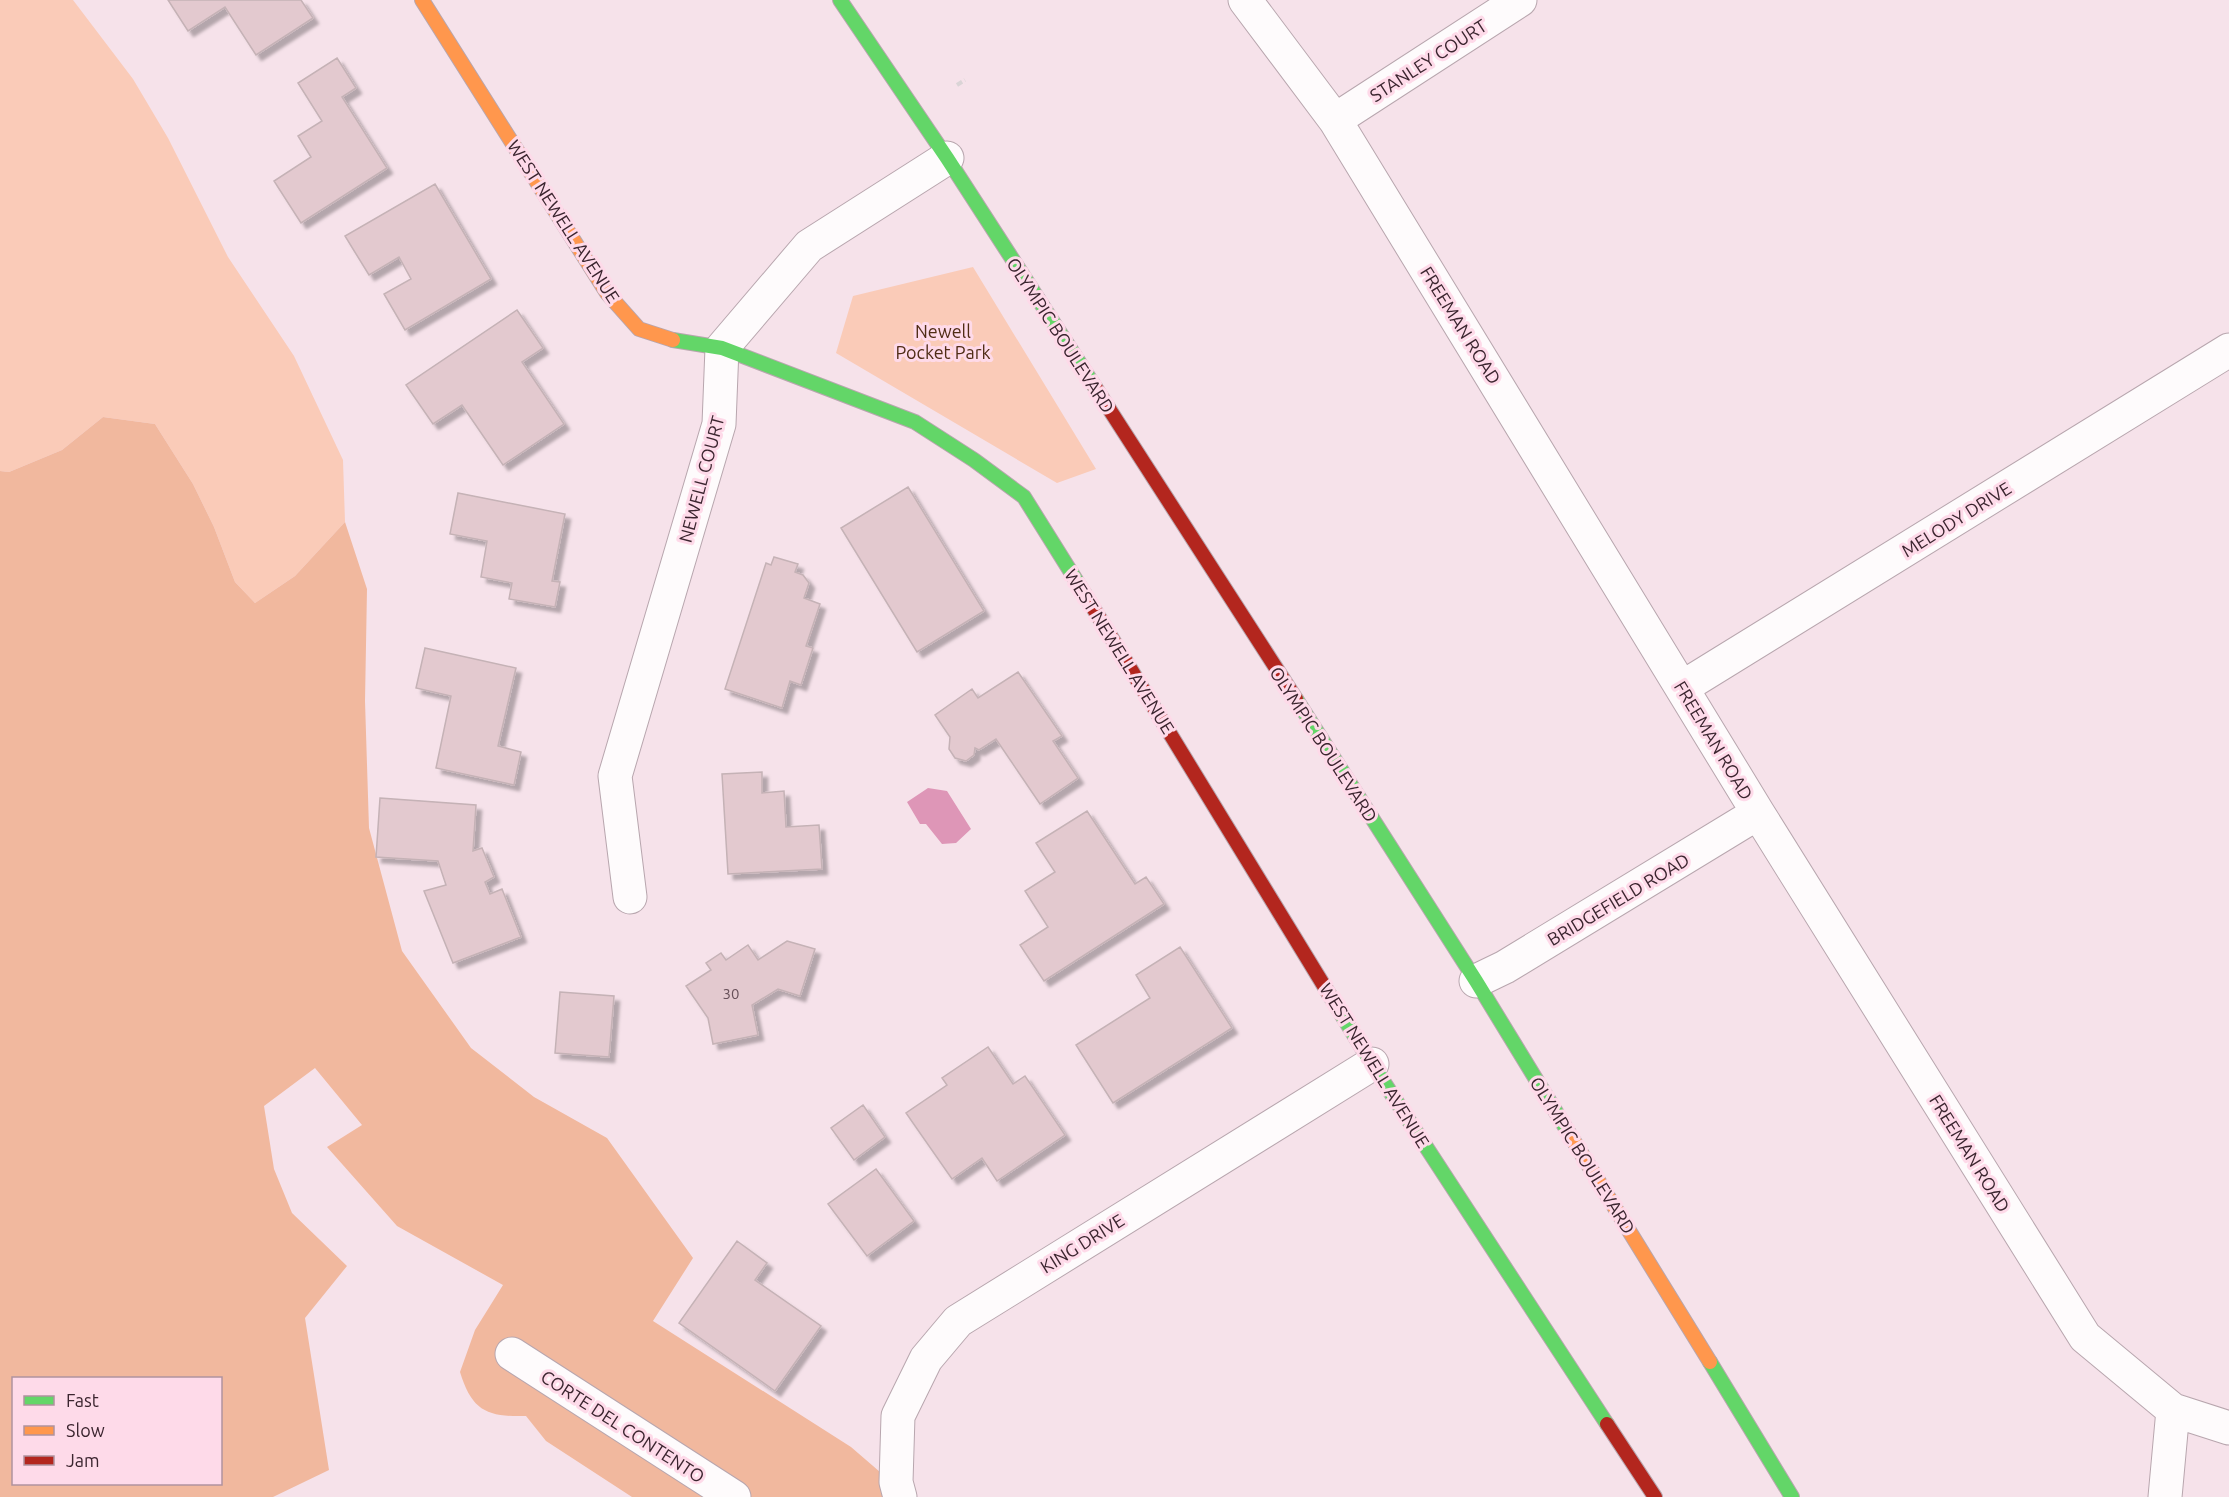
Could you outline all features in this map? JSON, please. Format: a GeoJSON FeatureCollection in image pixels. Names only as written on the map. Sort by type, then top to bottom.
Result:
{"type":"FeatureCollection","features":[{"type":"Feature","properties":{"kind":"street","name":"WEST NEWELL AVENUE"},"geometry":{"type":"LineString","coordinates":[[422,0],[607,293],[639,328],[676,341],[722,348],[915,422],[974,460],[1024,497],[1372,1064],[1655,1497]]}},
{"type":"Feature","properties":{"kind":"street","name":"OLYMPIC BOULEVARD"},"geometry":{"type":"LineString","coordinates":[[840,0],[947,158],[1476,981],[1792,1497]]}},
{"type":"Feature","properties":{"kind":"street","name":"FREEMAN ROAD"},"geometry":{"type":"LineString","coordinates":[[1245,0],[1335,120],[1758,813],[2085,1337],[2173,1410],[2229,1428]]}},
{"type":"Feature","properties":{"kind":"street","name":"STANLEY COURT"},"geometry":{"type":"LineString","coordinates":[[1335,120],[1520,0]]}},
{"type":"Feature","properties":{"kind":"street"},"geometry":{"type":"LineString","coordinates":[[722,348],[809,246],[947,158]]}},
{"type":"Feature","properties":{"kind":"street","name":"NEWELL COURT"},"geometry":{"type":"LineString","coordinates":[[630,897],[615,776],[719,424],[722,348]]}},
{"type":"Feature","properties":{"kind":"street","name":"MELODY DRIVE"},"geometry":{"type":"LineString","coordinates":[[1683,687],[2229,350]]}},
{"type":"Feature","properties":{"kind":"street","name":"BRIDGEFIELD ROAD"},"geometry":{"type":"LineString","coordinates":[[1476,981],[1505,967],[1758,813]]}},
{"type":"Feature","properties":{"kind":"street","name":"KING DRIVE"},"geometry":{"type":"LineString","coordinates":[[900,1497],[896,1482],[898,1416],[926,1359],[958,1321],[1372,1064]]}},
{"type":"Feature","properties":{"kind":"street","name":"CORTE DEL CONTENTO"},"geometry":{"type":"LineString","coordinates":[[512,1354],[734,1497]]}},
{"type":"Feature","properties":{"kind":"street"},"geometry":{"type":"LineString","coordinates":[[2165,1497],[2173,1410]]}},
{"type":"Feature","properties":{"kind":"path"},"geometry":{"type":"LineString","coordinates":[[957,86],[965,80]]}},
{"type":"Feature","properties":{"kind":"green space"},"geometry":{"type":"Polygon","coordinates":[[[0,0],[73,0],[133,79],[168,138],[228,257],[294,356],[343,460],[345,522],[295,576],[255,603],[235,582],[214,527],[193,484],[155,424],[103,417],[62,450],[9,472],[0,471],[0,0]]]}},
{"type":"Feature","properties":{"kind":"green space","name":"Newell Pocket Park"},"geometry":{"type":"Polygon","coordinates":[[[973,267],[1096,469],[1057,483],[836,353],[853,296],[973,267]]]}},
{"type":"Feature","properties":{"kind":"shaded area"},"geometry":{"type":"Polygon","coordinates":[[[103,417],[155,424],[193,484],[214,527],[235,582],[255,603],[295,576],[345,522],[367,589],[365,701],[369,828],[402,951],[471,1048],[534,1097],[607,1138],[693,1258],[653,1321],[851,1447],[909,1497],[632,1497],[546,1441],[526,1416],[501,1415],[483,1409],[470,1395],[460,1372],[475,1330],[503,1285],[397,1226],[327,1147],[362,1125],[315,1068],[264,1106],[274,1169],[292,1213],[347,1266],[305,1318],[329,1470],[273,1497],[0,1497],[0,471],[9,472],[62,450],[103,417]]]}},
{"type":"Feature","properties":{"kind":"shaded area"},"geometry":{"type":"Polygon","coordinates":[[[928,788],[947,791],[971,829],[956,843],[942,844],[926,824],[920,824],[907,802],[928,788]]]}},
{"type":"Feature","properties":{"kind":"building"},"geometry":{"type":"Polygon","coordinates":[[[168,0],[301,0],[313,18],[256,55],[225,7],[188,31],[168,0]]]}},
{"type":"Feature","properties":{"kind":"building"},"geometry":{"type":"Polygon","coordinates":[[[337,58],[356,88],[342,97],[387,168],[301,223],[274,181],[311,157],[298,136],[322,121],[298,83],[337,58]]]}},
{"type":"Feature","properties":{"kind":"building"},"geometry":{"type":"Polygon","coordinates":[[[435,184],[491,279],[405,330],[384,294],[411,279],[399,257],[369,275],[345,236],[435,184]]]}},
{"type":"Feature","properties":{"kind":"building"},"geometry":{"type":"Polygon","coordinates":[[[517,310],[543,348],[522,362],[564,424],[503,465],[462,405],[433,424],[406,385],[517,310]]]}},
{"type":"Feature","properties":{"kind":"building"},"geometry":{"type":"Polygon","coordinates":[[[908,487],[984,611],[917,652],[841,528],[908,487]]]}},
{"type":"Feature","properties":{"kind":"building"},"geometry":{"type":"Polygon","coordinates":[[[458,493],[565,514],[552,581],[560,582],[555,607],[509,599],[512,583],[481,577],[487,541],[450,534],[458,493]]]}},
{"type":"Feature","properties":{"kind":"building"},"geometry":{"type":"Polygon","coordinates":[[[774,557],[798,564],[795,572],[803,575],[809,583],[804,598],[820,604],[806,646],[813,648],[801,685],[790,681],[782,708],[725,689],[766,563],[771,565],[774,557]]]}},
{"type":"Feature","properties":{"kind":"building"},"geometry":{"type":"Polygon","coordinates":[[[425,648],[516,668],[498,746],[521,752],[514,785],[436,768],[451,696],[416,688],[425,648]]]}},
{"type":"Feature","properties":{"kind":"building"},"geometry":{"type":"Polygon","coordinates":[[[1018,672],[1062,736],[1053,741],[1078,778],[1040,804],[996,739],[979,750],[975,748],[974,755],[966,761],[955,758],[949,749],[950,737],[935,715],[972,689],[978,698],[1018,672]]]}},
{"type":"Feature","properties":{"kind":"building"},"geometry":{"type":"Polygon","coordinates":[[[762,772],[762,793],[784,791],[786,827],[819,825],[822,869],[728,874],[722,774],[762,772]]]}},
{"type":"Feature","properties":{"kind":"building"},"geometry":{"type":"Polygon","coordinates":[[[380,798],[476,805],[473,851],[482,848],[494,877],[485,882],[490,894],[502,889],[521,937],[453,963],[424,891],[446,885],[438,861],[376,857],[380,798]]]}},
{"type":"Feature","properties":{"kind":"building"},"geometry":{"type":"Polygon","coordinates":[[[1087,811],[1135,884],[1146,877],[1164,904],[1044,981],[1020,945],[1048,927],[1025,891],[1055,872],[1036,843],[1087,811]]]}},
{"type":"Feature","properties":{"kind":"building"},"geometry":{"type":"Polygon","coordinates":[[[787,941],[815,949],[800,996],[778,989],[752,1005],[758,1035],[713,1044],[708,1018],[686,986],[711,970],[706,963],[721,953],[726,960],[748,945],[758,960],[787,941]]]}},
{"type":"Feature","properties":{"kind":"building"},"geometry":{"type":"Polygon","coordinates":[[[1180,947],[1232,1028],[1113,1103],[1076,1045],[1150,998],[1136,975],[1180,947]]]}},
{"type":"Feature","properties":{"kind":"building"},"geometry":{"type":"Polygon","coordinates":[[[560,992],[614,996],[609,1057],[555,1053],[560,992]]]}},
{"type":"Feature","properties":{"kind":"building"},"geometry":{"type":"Polygon","coordinates":[[[988,1047],[1013,1084],[1025,1076],[1065,1135],[997,1181],[982,1158],[952,1179],[906,1113],[947,1085],[942,1078],[988,1047]]]}},
{"type":"Feature","properties":{"kind":"building"},"geometry":{"type":"Polygon","coordinates":[[[863,1105],[885,1137],[854,1160],[831,1128],[863,1105]]]}},
{"type":"Feature","properties":{"kind":"building"},"geometry":{"type":"Polygon","coordinates":[[[876,1169],[914,1221],[867,1256],[828,1204],[876,1169]]]}},
{"type":"Feature","properties":{"kind":"building"},"geometry":{"type":"Polygon","coordinates":[[[737,1241],[767,1263],[755,1280],[821,1326],[775,1391],[679,1323],[737,1241]]]}},
{"type":"Feature","properties":{"kind":"traffic: fast"},"geometry":{"type":"LineString","coordinates":[[840,0],[947,158],[1095,387]]}},
{"type":"Feature","properties":{"kind":"traffic: fast"},"geometry":{"type":"LineString","coordinates":[[673,340],[722,348],[915,422],[974,460],[1024,497],[1089,601]]}},
{"type":"Feature","properties":{"kind":"traffic: fast"},"geometry":{"type":"LineString","coordinates":[[1296,699],[1476,981],[1570,1135]]}},
{"type":"Feature","properties":{"kind":"traffic: fast"},"geometry":{"type":"LineString","coordinates":[[1329,994],[1372,1064],[1607,1424]]}},
{"type":"Feature","properties":{"kind":"traffic: fast"},"geometry":{"type":"LineString","coordinates":[[1710,1362],[1792,1497]]}},
{"type":"Feature","properties":{"kind":"traffic: slow"},"geometry":{"type":"LineString","coordinates":[[422,0],[607,293],[639,329],[673,340]]}},
{"type":"Feature","properties":{"kind":"traffic: slow"},"geometry":{"type":"LineString","coordinates":[[1570,1135],[1710,1362]]}},
{"type":"Feature","properties":{"kind":"traffic: jam"},"geometry":{"type":"LineString","coordinates":[[1095,387],[1296,699]]}},
{"type":"Feature","properties":{"kind":"traffic: jam"},"geometry":{"type":"LineString","coordinates":[[1089,601],[1329,994]]}},
{"type":"Feature","properties":{"kind":"traffic: jam"},"geometry":{"type":"LineString","coordinates":[[1607,1424],[1655,1497]]}}]}
